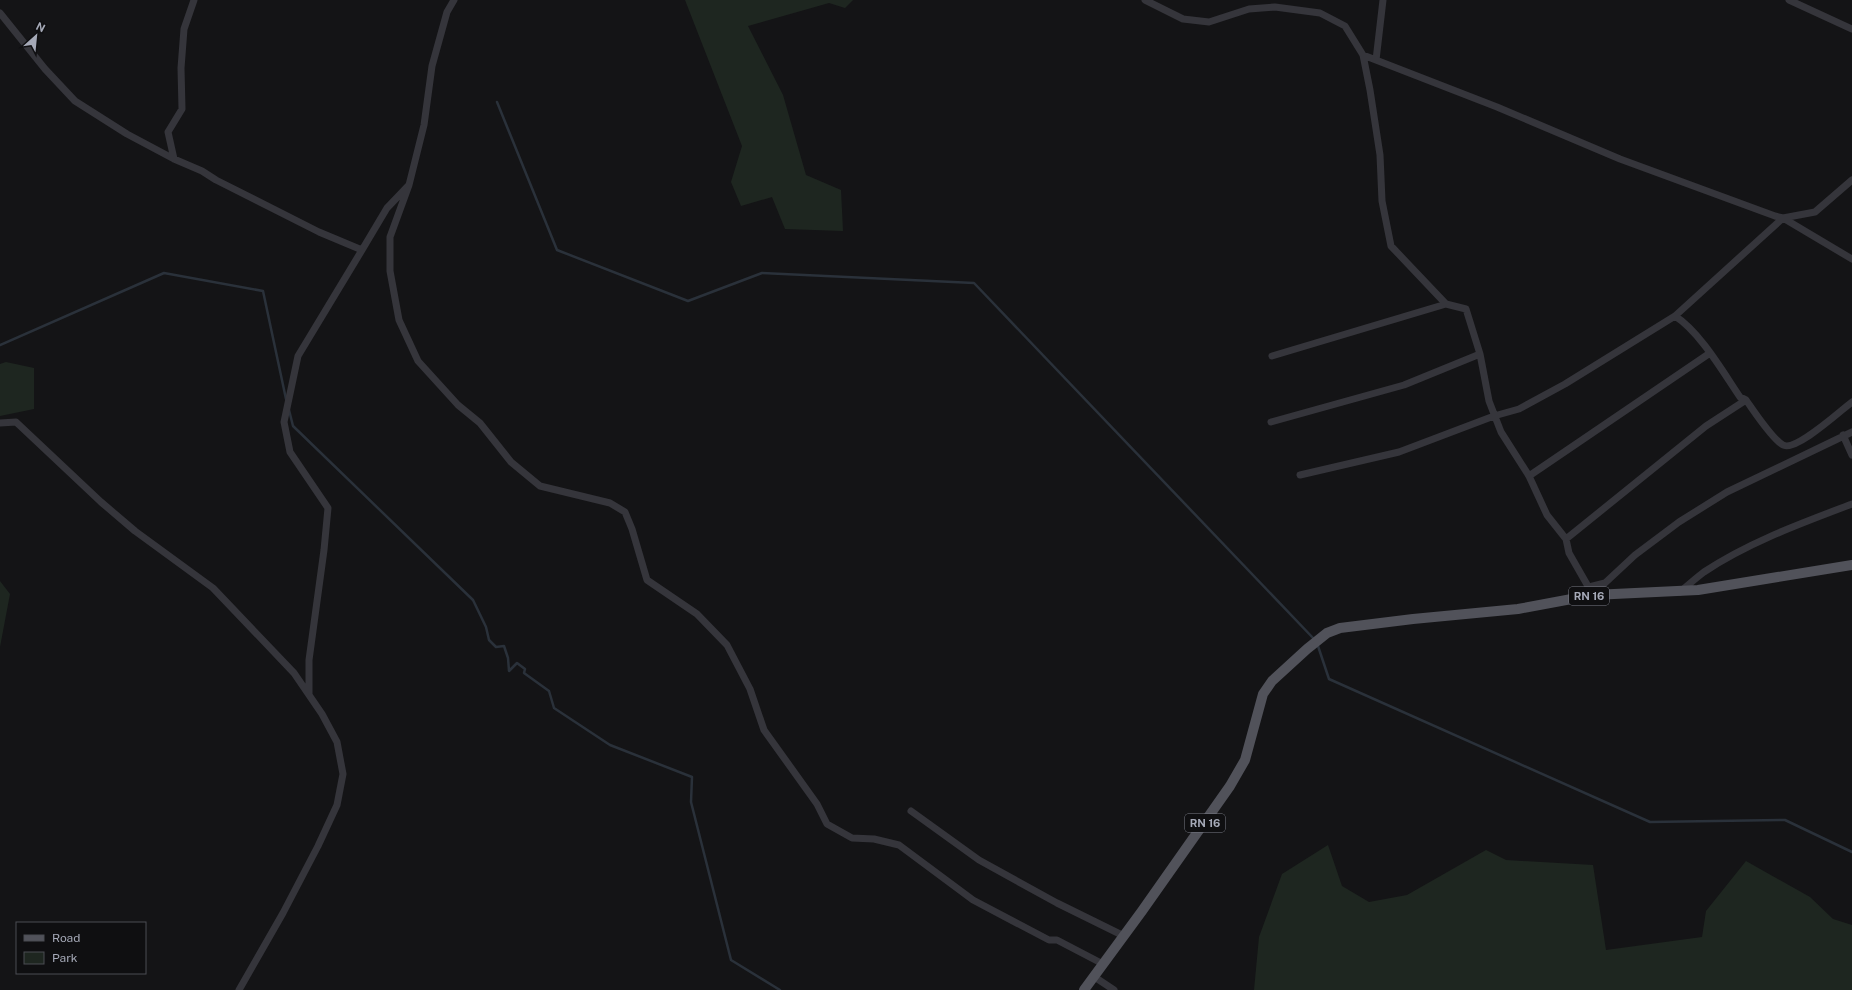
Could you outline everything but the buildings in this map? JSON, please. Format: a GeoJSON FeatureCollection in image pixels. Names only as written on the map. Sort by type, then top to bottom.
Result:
{"type":"FeatureCollection","features":[{"type":"Feature","properties":{"kind":"main road","name":"RN 16"},"geometry":{"type":"LineString","coordinates":[[1084,990],[1216,806],[1245,760],[1263,694],[1272,681],[1327,633],[1340,628],[1518,609],[1591,591],[1680,592],[1744,584],[1852,565]]}},
{"type":"Feature","properties":{"kind":"street"},"geometry":{"type":"LineString","coordinates":[[174,158],[168,132],[182,109],[181,68],[184,29],[194,0]]}},
{"type":"Feature","properties":{"kind":"street"},"geometry":{"type":"LineString","coordinates":[[454,0],[447,12],[432,66],[424,125],[409,185],[390,237],[390,271],[399,320],[418,361],[458,405],[480,422],[511,462],[540,486],[610,503],[624,512],[632,529],[647,580],[697,614],[726,645],[750,689],[764,730],[817,804],[827,824],[852,838],[874,838],[899,845],[973,900],[1049,940],[1056,940],[1103,964]]}},
{"type":"Feature","properties":{"kind":"street"},"geometry":{"type":"LineString","coordinates":[[1145,0],[1183,19],[1209,22],[1249,9],[1275,7],[1320,13],[1345,26],[1363,55],[1379,147],[1382,201],[1391,246],[1446,304]]}},
{"type":"Feature","properties":{"kind":"street"},"geometry":{"type":"LineString","coordinates":[[1376,60],[1383,0]]}},
{"type":"Feature","properties":{"kind":"street"},"geometry":{"type":"LineString","coordinates":[[1789,0],[1852,29]]}},
{"type":"Feature","properties":{"kind":"street"},"geometry":{"type":"LineString","coordinates":[[0,13],[45,69],[75,102],[127,134],[174,158],[202,170],[216,180],[319,232],[362,250]]}},
{"type":"Feature","properties":{"kind":"street"},"geometry":{"type":"LineString","coordinates":[[1363,55],[1497,107],[1656,173],[1783,218],[1852,259]]}},
{"type":"Feature","properties":{"kind":"street"},"geometry":{"type":"LineString","coordinates":[[1300,475],[1399,452],[1494,416],[1519,409],[1565,384],[1675,316],[1783,218],[1814,212],[1852,180]]}},
{"type":"Feature","properties":{"kind":"street"},"geometry":{"type":"LineString","coordinates":[[309,694],[309,660],[324,550],[328,508],[290,452],[284,422],[298,356],[387,208],[409,185]]}},
{"type":"Feature","properties":{"kind":"street"},"geometry":{"type":"LineString","coordinates":[[1272,356],[1446,304],[1466,309],[1480,354],[1489,401],[1501,432],[1529,476],[1548,516],[1566,539],[1569,553],[1591,591],[1605,583],[1635,555],[1679,522],[1727,492],[1852,432]]}},
{"type":"Feature","properties":{"kind":"street"},"geometry":{"type":"LineString","coordinates":[[1675,316],[1685,323],[1710,353],[1740,397],[1746,400],[1775,438],[1783,445],[1788,447],[1795,445],[1816,431],[1852,402]]}},
{"type":"Feature","properties":{"kind":"street"},"geometry":{"type":"LineString","coordinates":[[1529,476],[1710,353]]}},
{"type":"Feature","properties":{"kind":"street"},"geometry":{"type":"LineString","coordinates":[[1271,422],[1404,385],[1480,354]]}},
{"type":"Feature","properties":{"kind":"street"},"geometry":{"type":"LineString","coordinates":[[1566,539],[1706,426],[1746,400]]}},
{"type":"Feature","properties":{"kind":"street"},"geometry":{"type":"LineString","coordinates":[[0,423],[16,422],[101,502],[135,531],[213,588],[294,673],[322,714],[337,742],[343,774],[337,804],[318,846],[283,913],[239,990]]}},
{"type":"Feature","properties":{"kind":"street"},"geometry":{"type":"LineString","coordinates":[[1843,435],[1852,455]]}},
{"type":"Feature","properties":{"kind":"street"},"geometry":{"type":"LineString","coordinates":[[1680,592],[1704,572],[1735,554],[1781,532],[1852,504]]}},
{"type":"Feature","properties":{"kind":"street"},"geometry":{"type":"LineString","coordinates":[[911,812],[979,860],[1057,903],[1124,936]]}},
{"type":"Feature","properties":{"kind":"street"},"geometry":{"type":"LineString","coordinates":[[1093,976],[1114,990]]}},
{"type":"Feature","properties":{"kind":"green space"},"geometry":{"type":"Polygon","coordinates":[[[685,0],[853,0],[845,8],[829,3],[748,26],[783,95],[806,175],[841,190],[843,231],[785,229],[772,197],[741,206],[731,182],[742,146],[685,0]]]}},
{"type":"Feature","properties":{"kind":"green space"},"geometry":{"type":"Polygon","coordinates":[[[6,362],[34,368],[34,409],[0,416],[0,364],[6,362]]]}},
{"type":"Feature","properties":{"kind":"green space"},"geometry":{"type":"Polygon","coordinates":[[[0,581],[10,594],[0,647],[0,581]]]}},
{"type":"Feature","properties":{"kind":"green space"},"geometry":{"type":"Polygon","coordinates":[[[1328,845],[1342,886],[1369,902],[1407,895],[1486,850],[1506,860],[1593,865],[1606,950],[1702,937],[1706,911],[1746,861],[1810,897],[1833,919],[1852,925],[1852,990],[1254,990],[1259,937],[1282,874],[1328,845]]]}},
{"type":"Feature","properties":{"kind":"waterway"},"geometry":{"type":"LineString","coordinates":[[497,102],[557,250],[688,301],[762,273],[974,283],[1314,639]]}},
{"type":"Feature","properties":{"kind":"waterway"},"geometry":{"type":"LineString","coordinates":[[0,345],[164,273],[263,291],[286,399]]}},
{"type":"Feature","properties":{"kind":"waterway"},"geometry":{"type":"LineString","coordinates":[[289,410],[293,426],[473,600],[486,627],[489,640],[496,647],[504,646],[508,658],[509,671],[517,663],[525,669],[524,673],[549,691],[554,708],[610,745],[692,777],[691,802],[731,960],[780,990]]}},
{"type":"Feature","properties":{"kind":"waterway"},"geometry":{"type":"LineString","coordinates":[[1317,643],[1329,679],[1650,822],[1785,820],[1852,852]]}}]}
